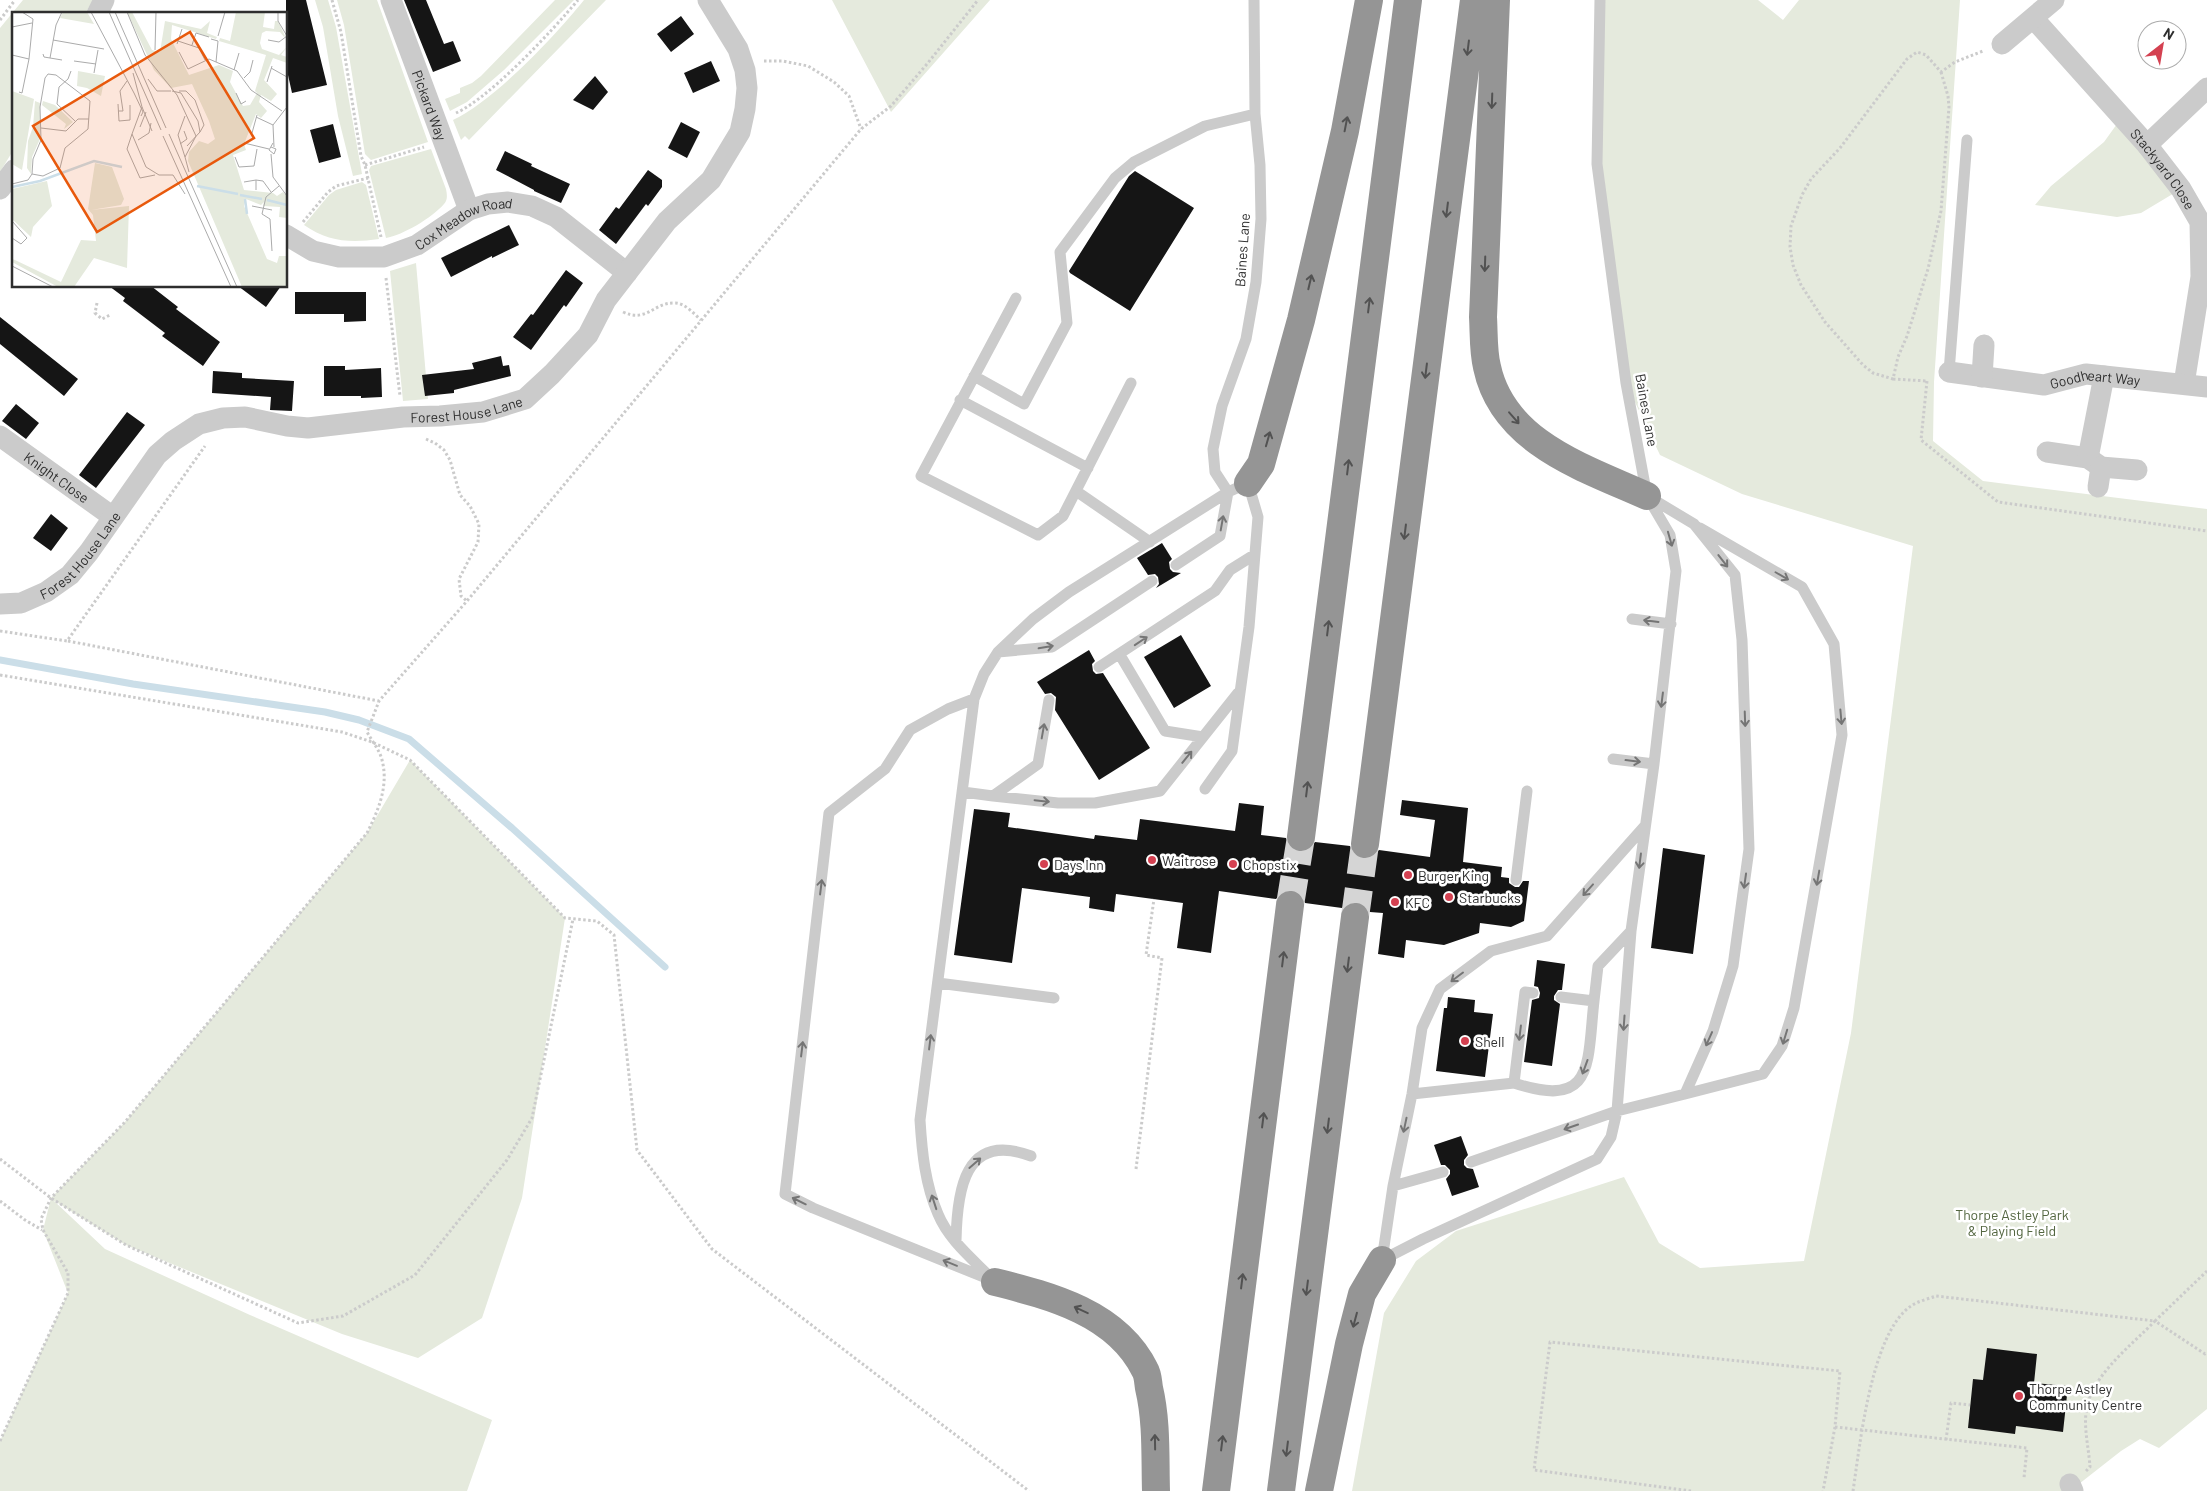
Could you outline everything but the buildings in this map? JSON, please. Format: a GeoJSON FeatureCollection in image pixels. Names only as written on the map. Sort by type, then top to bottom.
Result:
{"type":"FeatureCollection","features":[{"type":"Feature","properties":{"kind":"highway"},"geometry":{"type":"LineString","coordinates":[[1238,488],[1261,464],[1301,320],[1345,131],[1370,0]]}},
{"type":"Feature","properties":{"kind":"highway"},"geometry":{"type":"LineString","coordinates":[[1301,837],[1408,0]]}},
{"type":"Feature","properties":{"kind":"highway"},"geometry":{"type":"LineString","coordinates":[[1365,844],[1474,0]]}},
{"type":"Feature","properties":{"kind":"highway"},"geometry":{"type":"LineString","coordinates":[[1496,0],[1483,317],[1487,368],[1501,404],[1529,436],[1560,457],[1647,496]]}},
{"type":"Feature","properties":{"kind":"highway"},"geometry":{"type":"LineString","coordinates":[[1216,1491],[1290,905]]}},
{"type":"Feature","properties":{"kind":"highway"},"geometry":{"type":"LineString","coordinates":[[1281,1491],[1355,917]]}},
{"type":"Feature","properties":{"kind":"highway"},"geometry":{"type":"LineString","coordinates":[[1319,1491],[1351,1335],[1362,1294],[1382,1260]]}},
{"type":"Feature","properties":{"kind":"highway"},"geometry":{"type":"LineString","coordinates":[[995,1282],[1057,1299],[1095,1317],[1126,1342],[1146,1370],[1154,1410],[1156,1491]]}},
{"type":"Feature","properties":{"kind":"street"},"geometry":{"type":"LineString","coordinates":[[98,12],[104,0]]}},
{"type":"Feature","properties":{"kind":"street","name":"Pickard Way"},"geometry":{"type":"LineString","coordinates":[[392,0],[469,210]]}},
{"type":"Feature","properties":{"kind":"street","name":"Forest House Lane"},"geometry":{"type":"LineString","coordinates":[[0,604],[21,603],[46,592],[70,575],[89,552],[157,455],[173,441],[200,424],[223,418],[245,417],[287,426],[308,428],[403,417],[483,412],[525,399],[552,374],[588,335],[606,300],[667,221],[712,180],[740,132],[747,88],[745,70],[738,49],[708,0]]}},
{"type":"Feature","properties":{"kind":"street"},"geometry":{"type":"LineString","coordinates":[[2002,44],[2034,19],[2054,0]]}},
{"type":"Feature","properties":{"kind":"street","name":"Stackyard Close"},"geometry":{"type":"LineString","coordinates":[[2034,19],[2147,145],[2182,188],[2200,222],[2204,277],[2184,384]]}},
{"type":"Feature","properties":{"kind":"street"},"geometry":{"type":"LineString","coordinates":[[2147,145],[2207,88]]}},
{"type":"Feature","properties":{"kind":"street"},"geometry":{"type":"LineString","coordinates":[[0,189],[12,173]]}},
{"type":"Feature","properties":{"kind":"street","name":"Cox Meadow Road"},"geometry":{"type":"LineString","coordinates":[[288,236],[313,251],[340,257],[384,257],[417,245],[469,210],[495,203],[508,202],[532,206],[556,217],[627,273]]}},
{"type":"Feature","properties":{"kind":"street"},"geometry":{"type":"LineString","coordinates":[[1982,377],[1984,345]]}},
{"type":"Feature","properties":{"kind":"street","name":"Goodheart Way"},"geometry":{"type":"LineString","coordinates":[[1949,372],[2044,385],[2086,374],[2207,387]]}},
{"type":"Feature","properties":{"kind":"street"},"geometry":{"type":"LineString","coordinates":[[2096,471],[2104,376]]}},
{"type":"Feature","properties":{"kind":"street","name":"Knight Close"},"geometry":{"type":"LineString","coordinates":[[0,436],[113,517]]}},
{"type":"Feature","properties":{"kind":"street"},"geometry":{"type":"LineString","coordinates":[[2047,452],[2096,471],[2137,470]]}},
{"type":"Feature","properties":{"kind":"lane","name":"Baines Lane"},"geometry":{"type":"LineString","coordinates":[[1205,789],[1232,751],[1249,627],[1258,517],[1238,488],[1215,472],[1213,449],[1222,406],[1246,340],[1256,282],[1261,219],[1260,165],[1254,114],[1254,0]]}},
{"type":"Feature","properties":{"kind":"lane","name":"Baines Lane"},"geometry":{"type":"LineString","coordinates":[[1600,0],[1597,164],[1626,383],[1647,496]]}},
{"type":"Feature","properties":{"kind":"lane"},"geometry":{"type":"LineString","coordinates":[[974,376],[1024,404],[1067,323],[1060,252],[1115,178],[1134,162],[1205,126],[1254,114]]}},
{"type":"Feature","properties":{"kind":"lane"},"geometry":{"type":"LineString","coordinates":[[1949,372],[1967,140]]}},
{"type":"Feature","properties":{"kind":"lane"},"geometry":{"type":"LineString","coordinates":[[1016,298],[921,476],[1038,535],[1063,516],[1131,383]]}},
{"type":"Feature","properties":{"kind":"lane"},"geometry":{"type":"LineString","coordinates":[[960,400],[1088,468]]}},
{"type":"Feature","properties":{"kind":"lane"},"geometry":{"type":"LineString","coordinates":[[995,1282],[956,1241],[938,1215],[928,1184],[922,1152],[920,1120],[974,699],[984,674],[998,652],[1033,619],[1069,592],[1238,488]]}},
{"type":"Feature","properties":{"kind":"lane"},"geometry":{"type":"LineString","coordinates":[[1176,565],[1220,536],[1238,488]]}},
{"type":"Feature","properties":{"kind":"lane"},"geometry":{"type":"LineString","coordinates":[[1076,491],[1150,542]]}},
{"type":"Feature","properties":{"kind":"lane"},"geometry":{"type":"LineString","coordinates":[[1470,1162],[1617,1112],[1763,1074],[1782,1046],[1794,1008],[1842,735],[1834,644],[1802,588],[1647,496]]}},
{"type":"Feature","properties":{"kind":"lane"},"geometry":{"type":"LineString","coordinates":[[1382,1260],[1423,1239],[1597,1160],[1610,1137],[1617,1112],[1631,931],[1654,764],[1676,571],[1670,535],[1647,496]]}},
{"type":"Feature","properties":{"kind":"lane"},"geometry":{"type":"LineString","coordinates":[[1685,1094],[1713,1030],[1734,966],[1750,849],[1742,640],[1734,575],[1694,524]]}},
{"type":"Feature","properties":{"kind":"lane"},"geometry":{"type":"LineString","coordinates":[[1100,667],[1216,591],[1230,570],[1254,555]]}},
{"type":"Feature","properties":{"kind":"lane"},"geometry":{"type":"LineString","coordinates":[[998,652],[1052,646],[1152,581]]}},
{"type":"Feature","properties":{"kind":"lane"},"geometry":{"type":"LineString","coordinates":[[1632,619],[1671,624]]}},
{"type":"Feature","properties":{"kind":"lane"},"geometry":{"type":"LineString","coordinates":[[1120,655],[1165,731],[1203,737]]}},
{"type":"Feature","properties":{"kind":"lane"},"geometry":{"type":"LineString","coordinates":[[963,792],[1058,803],[1095,802],[1160,791],[1239,692]]}},
{"type":"Feature","properties":{"kind":"lane"},"geometry":{"type":"LineString","coordinates":[[974,699],[948,709],[910,730],[886,769],[829,812],[785,1194],[813,1208],[995,1282]]}},
{"type":"Feature","properties":{"kind":"lane"},"geometry":{"type":"LineString","coordinates":[[993,796],[1038,764],[1049,700]]}},
{"type":"Feature","properties":{"kind":"lane"},"geometry":{"type":"LineString","coordinates":[[1613,759],[1654,764]]}},
{"type":"Feature","properties":{"kind":"lane"},"geometry":{"type":"LineString","coordinates":[[1516,880],[1526,791]]}},
{"type":"Feature","properties":{"kind":"lane"},"geometry":{"type":"LineString","coordinates":[[1382,1260],[1393,1186],[1412,1094],[1422,1028],[1440,989],[1491,951],[1546,936],[1644,828]]}},
{"type":"Feature","properties":{"kind":"lane"},"geometry":{"type":"LineString","coordinates":[[1412,1094],[1514,1083],[1538,1091],[1562,1092],[1579,1083],[1588,1061],[1598,966],[1631,931]]}},
{"type":"Feature","properties":{"kind":"lane"},"geometry":{"type":"LineString","coordinates":[[938,983],[1054,998]]}},
{"type":"Feature","properties":{"kind":"lane"},"geometry":{"type":"LineString","coordinates":[[1514,1083],[1525,992],[1533,993]]}},
{"type":"Feature","properties":{"kind":"lane"},"geometry":{"type":"LineString","coordinates":[[1561,997],[1594,1001]]}},
{"type":"Feature","properties":{"kind":"lane"},"geometry":{"type":"LineString","coordinates":[[956,1241],[956,1211],[964,1177],[969,1167],[980,1158],[996,1150],[1014,1150],[1031,1156]]}},
{"type":"Feature","properties":{"kind":"lane"},"geometry":{"type":"LineString","coordinates":[[1393,1186],[1443,1172]]}},
{"type":"Feature","properties":{"kind":"path"},"geometry":{"type":"LineString","coordinates":[[0,20],[15,0]]}},
{"type":"Feature","properties":{"kind":"path"},"geometry":{"type":"LineString","coordinates":[[332,0],[341,32],[358,144],[365,165],[382,238],[403,417],[408,431],[414,436],[435,443],[444,450],[450,460],[460,495],[470,506],[479,524],[478,542],[459,579],[461,596],[467,601]]}},
{"type":"Feature","properties":{"kind":"path"},"geometry":{"type":"LineString","coordinates":[[436,121],[464,109],[486,92],[518,63],[578,0]]}},
{"type":"Feature","properties":{"kind":"path"},"geometry":{"type":"LineString","coordinates":[[0,1441],[68,1293],[68,1273],[43,1230],[41,1220],[51,1198],[125,1122],[367,833],[380,807],[384,778],[382,759],[367,732],[379,701],[467,601],[860,129],[890,106],[927,64],[978,0]]}},
{"type":"Feature","properties":{"kind":"path"},"geometry":{"type":"LineString","coordinates":[[1941,72],[1955,62],[2002,44]]}},
{"type":"Feature","properties":{"kind":"path"},"geometry":{"type":"LineString","coordinates":[[1893,379],[1898,357],[1907,336],[1928,269],[1941,211],[1949,107],[1941,72],[1926,55],[1917,52],[1907,59],[1840,148],[1812,179],[1802,196],[1791,226],[1790,247],[1793,265],[1800,285],[1814,306],[1863,365],[1873,373],[1893,379],[1934,382],[1949,372]]}},
{"type":"Feature","properties":{"kind":"path"},"geometry":{"type":"LineString","coordinates":[[745,70],[764,61],[784,61],[808,66],[834,82],[849,96],[860,129]]}},
{"type":"Feature","properties":{"kind":"path"},"geometry":{"type":"LineString","coordinates":[[365,165],[444,141]]}},
{"type":"Feature","properties":{"kind":"path"},"geometry":{"type":"LineString","coordinates":[[288,236],[328,192],[336,186],[368,178]]}},
{"type":"Feature","properties":{"kind":"path"},"geometry":{"type":"LineString","coordinates":[[606,300],[618,310],[629,315],[638,316],[675,303],[682,305],[701,320]]}},
{"type":"Feature","properties":{"kind":"path"},"geometry":{"type":"LineString","coordinates":[[97,303],[95,314],[102,319],[110,315]]}},
{"type":"Feature","properties":{"kind":"path"},"geometry":{"type":"LineString","coordinates":[[1927,382],[1921,440],[1998,502],[2207,531]]}},
{"type":"Feature","properties":{"kind":"path"},"geometry":{"type":"LineString","coordinates":[[67,641],[205,448],[200,424]]}},
{"type":"Feature","properties":{"kind":"path"},"geometry":{"type":"LineString","coordinates":[[0,631],[67,641],[379,701]]}},
{"type":"Feature","properties":{"kind":"path"},"geometry":{"type":"LineString","coordinates":[[0,675],[342,732],[372,742],[410,760],[565,918],[597,921],[614,935],[637,1150],[712,1249],[1029,1491]]}},
{"type":"Feature","properties":{"kind":"path"},"geometry":{"type":"LineString","coordinates":[[1136,1169],[1162,958],[1146,955],[1154,899]]}},
{"type":"Feature","properties":{"kind":"path"},"geometry":{"type":"LineString","coordinates":[[0,1159],[51,1198],[126,1245],[298,1323],[343,1316],[415,1275],[507,1160],[532,1118],[573,919]]}},
{"type":"Feature","properties":{"kind":"path"},"geometry":{"type":"LineString","coordinates":[[0,1201],[25,1220],[43,1230]]}},
{"type":"Feature","properties":{"kind":"path"},"geometry":{"type":"LineString","coordinates":[[2071,1487],[2090,1468],[2086,1414],[2089,1397],[2096,1381],[2207,1271]]}},
{"type":"Feature","properties":{"kind":"path"},"geometry":{"type":"LineString","coordinates":[[1853,1491],[1862,1431],[1883,1346],[1890,1330],[1912,1306],[1936,1296],[2155,1321],[2205,1354],[2207,1352]]}},
{"type":"Feature","properties":{"kind":"path"},"geometry":{"type":"LineString","coordinates":[[1691,1491],[1534,1470],[1550,1342],[1840,1371],[1835,1428],[1823,1491]]}},
{"type":"Feature","properties":{"kind":"path"},"geometry":{"type":"LineString","coordinates":[[1946,1440],[1951,1403],[1970,1406]]}},
{"type":"Feature","properties":{"kind":"path"},"geometry":{"type":"LineString","coordinates":[[1835,1428],[2027,1448],[2024,1478]]}},
{"type":"Feature","properties":{"kind":"green space"},"geometry":{"type":"Polygon","coordinates":[[[23,0],[93,0],[86,12],[13,12],[23,0]]]}},
{"type":"Feature","properties":{"kind":"green space"},"geometry":{"type":"Polygon","coordinates":[[[315,0],[328,0],[336,27],[362,174],[353,176],[338,116],[323,27],[315,0]]]}},
{"type":"Feature","properties":{"kind":"green space"},"geometry":{"type":"Polygon","coordinates":[[[337,0],[377,0],[428,142],[371,160],[365,154],[344,25],[337,0]]]}},
{"type":"Feature","properties":{"kind":"green space"},"geometry":{"type":"Polygon","coordinates":[[[555,0],[574,0],[504,70],[467,102],[450,111],[445,99],[460,93],[460,88],[472,83],[481,76],[555,0]]]}},
{"type":"Feature","properties":{"kind":"green space"},"geometry":{"type":"Polygon","coordinates":[[[584,0],[606,0],[469,140],[465,136],[461,140],[453,120],[469,111],[505,83],[541,49],[584,0]]]}},
{"type":"Feature","properties":{"kind":"green space"},"geometry":{"type":"Polygon","coordinates":[[[832,0],[990,0],[891,112],[832,0]]]}},
{"type":"Feature","properties":{"kind":"green space","name":"Thorpe Astley Park & Playing Field"},"geometry":{"type":"Polygon","coordinates":[[[1600,0],[1758,0],[1783,20],[1799,0],[1960,0],[1934,382],[1933,441],[1983,481],[2207,509],[2207,1409],[2159,1448],[2140,1439],[2121,1451],[2070,1491],[1352,1491],[1384,1313],[1416,1261],[1456,1231],[1624,1177],[1659,1243],[1700,1268],[1804,1261],[1851,1033],[1913,546],[1742,494],[1660,455],[1626,383],[1597,164],[1600,0]]]}},
{"type":"Feature","properties":{"kind":"green space"},"geometry":{"type":"Polygon","coordinates":[[[12,13],[12,152],[0,172],[0,28],[12,13]]]}},
{"type":"Feature","properties":{"kind":"green space"},"geometry":{"type":"Polygon","coordinates":[[[2122,117],[2181,189],[2141,213],[2117,217],[2035,205],[2051,186],[2104,142],[2122,117]]]}},
{"type":"Feature","properties":{"kind":"green space"},"geometry":{"type":"Polygon","coordinates":[[[431,149],[446,189],[447,197],[445,202],[432,215],[417,225],[386,238],[369,170],[371,166],[431,149]]]}},
{"type":"Feature","properties":{"kind":"green space"},"geometry":{"type":"Polygon","coordinates":[[[362,182],[366,185],[379,239],[340,240],[322,235],[304,225],[329,195],[336,190],[362,182]]]}},
{"type":"Feature","properties":{"kind":"green space"},"geometry":{"type":"Polygon","coordinates":[[[416,263],[428,399],[403,401],[390,271],[416,263]]]}},
{"type":"Feature","properties":{"kind":"green space"},"geometry":{"type":"Polygon","coordinates":[[[410,760],[565,918],[522,1198],[482,1318],[418,1358],[342,1334],[126,1245],[53,1200],[105,1249],[250,1315],[492,1420],[467,1491],[0,1491],[0,1441],[68,1293],[43,1230],[51,1198],[125,1122],[367,833],[410,760]]]}},
{"type":"Feature","properties":{"kind":"waterway"},"geometry":{"type":"LineString","coordinates":[[0,660],[133,684],[325,712],[359,720],[409,739],[512,828],[665,967]]}},
{"type":"Feature","properties":{"kind":"tunnel"},"geometry":{"type":"LineString","coordinates":[[1290,905],[1301,837]]}},
{"type":"Feature","properties":{"kind":"tunnel"},"geometry":{"type":"LineString","coordinates":[[1355,917],[1365,844]]}},
{"type":"Feature","properties":{"kind":"place","name":"Waitrose"},"geometry":{"type":"Point","coordinates":[1152,860]}},
{"type":"Feature","properties":{"kind":"place","name":"Days Inn"},"geometry":{"type":"Point","coordinates":[1044,864]}},
{"type":"Feature","properties":{"kind":"place","name":"Chopstix"},"geometry":{"type":"Point","coordinates":[1233,864]}},
{"type":"Feature","properties":{"kind":"place","name":"Burger King"},"geometry":{"type":"Point","coordinates":[1408,875]}},
{"type":"Feature","properties":{"kind":"place","name":"Starbucks"},"geometry":{"type":"Point","coordinates":[1449,897]}},
{"type":"Feature","properties":{"kind":"place","name":"KFC"},"geometry":{"type":"Point","coordinates":[1395,902]}},
{"type":"Feature","properties":{"kind":"place","name":"Shell"},"geometry":{"type":"Point","coordinates":[1465,1041]}},
{"type":"Feature","properties":{"kind":"place","name":"Thorpe Astley Community Centre"},"geometry":{"type":"Point","coordinates":[2019,1396]}}]}
